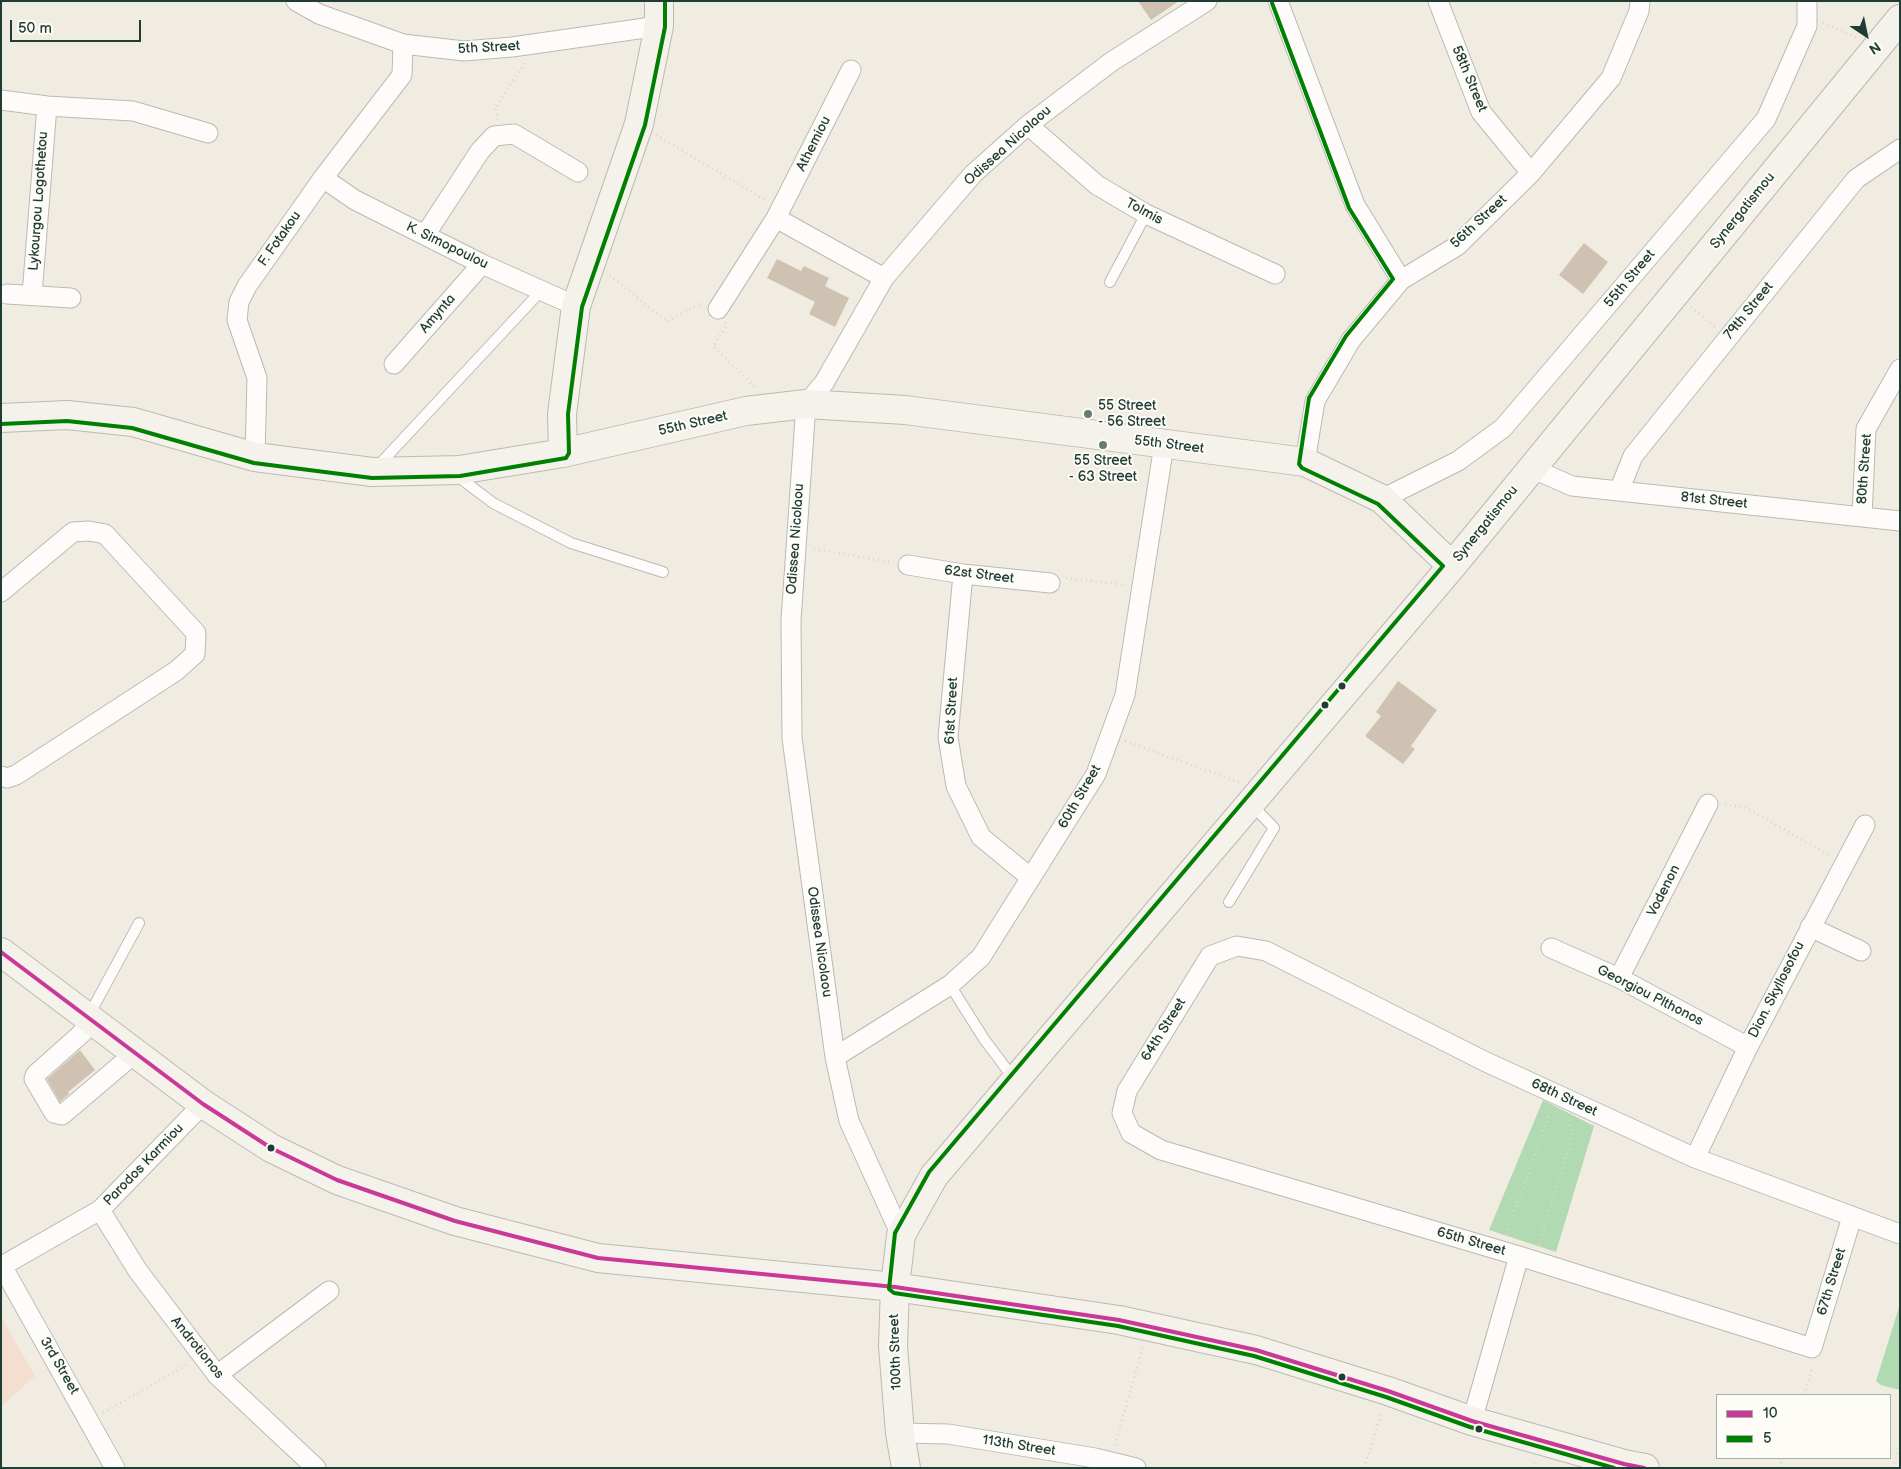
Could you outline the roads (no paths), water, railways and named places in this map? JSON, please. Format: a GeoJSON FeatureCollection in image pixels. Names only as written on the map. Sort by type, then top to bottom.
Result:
{"type":"FeatureCollection","features":[{"type":"Feature","properties":{"kind":"street","name":"5th Street"},"geometry":{"type":"LineString","coordinates":[[296,1],[323,7],[403,44],[464,52],[538,44],[659,14]]}},
{"type":"Feature","properties":{"kind":"street","name":"Odissea Nicolaou"},"geometry":{"type":"LineString","coordinates":[[900,1235],[849,1121],[835,1057],[792,738],[791,620],[806,404],[824,383],[884,278],[973,174],[1028,125],[1111,62],[1207,1]]}},
{"type":"Feature","properties":{"kind":"street"},"geometry":{"type":"LineString","coordinates":[[1278,1],[1355,206],[1401,280]]}},
{"type":"Feature","properties":{"kind":"street","name":"58th Street"},"geometry":{"type":"LineString","coordinates":[[1438,1],[1480,112],[1531,173]]}},
{"type":"Feature","properties":{"kind":"street","name":"56th Street"},"geometry":{"type":"LineString","coordinates":[[1305,462],[1315,402],[1352,340],[1401,280],[1457,246],[1531,173],[1611,78],[1639,11],[1640,1]]}},
{"type":"Feature","properties":{"kind":"street","name":"55th Street"},"geometry":{"type":"LineString","coordinates":[[1382,500],[1458,461],[1503,428],[1766,120],[1807,26],[1806,9]]}},
{"type":"Feature","properties":{"kind":"street"},"geometry":{"type":"LineString","coordinates":[[563,453],[562,414],[576,306],[639,124],[659,14]]}},
{"type":"Feature","properties":{"kind":"street","name":"Synergatismou"},"geometry":{"type":"LineString","coordinates":[[900,1235],[934,1176],[1452,566],[1900,20]]}},
{"type":"Feature","properties":{"kind":"street","name":"F. Fotakou"},"geometry":{"type":"LineString","coordinates":[[255,457],[257,378],[237,320],[239,302],[247,286],[323,178],[402,76],[403,44]]}},
{"type":"Feature","properties":{"kind":"street","name":"Athemiou"},"geometry":{"type":"LineString","coordinates":[[718,309],[778,214],[851,70]]}},
{"type":"Feature","properties":{"kind":"street"},"geometry":{"type":"LineString","coordinates":[[1,100],[47,106],[133,111],[208,133]]}},
{"type":"Feature","properties":{"kind":"street","name":"Lykourgou Logothetou"},"geometry":{"type":"LineString","coordinates":[[32,295],[47,106]]}},
{"type":"Feature","properties":{"kind":"street","name":"Tolmis"},"geometry":{"type":"LineString","coordinates":[[1028,125],[1097,185],[1146,214],[1275,274]]}},
{"type":"Feature","properties":{"kind":"street"},"geometry":{"type":"LineString","coordinates":[[425,235],[480,151],[494,136],[514,134],[578,172]]}},
{"type":"Feature","properties":{"kind":"street","name":"79th Street"},"geometry":{"type":"LineString","coordinates":[[1619,491],[1633,456],[1856,179],[1900,148]]}},
{"type":"Feature","properties":{"kind":"street","name":"K. Simopoulou"},"geometry":{"type":"LineString","coordinates":[[323,178],[356,200],[482,264],[576,306]]}},
{"type":"Feature","properties":{"kind":"street"},"geometry":{"type":"LineString","coordinates":[[778,214],[884,278]]}},
{"type":"Feature","properties":{"kind":"street","name":"Amynta"},"geometry":{"type":"LineString","coordinates":[[394,364],[482,264]]}},
{"type":"Feature","properties":{"kind":"street"},"geometry":{"type":"LineString","coordinates":[[8,294],[71,298]]}},
{"type":"Feature","properties":{"kind":"street","name":"80th Street"},"geometry":{"type":"LineString","coordinates":[[1862,517],[1866,429],[1900,369]]}},
{"type":"Feature","properties":{"kind":"street","name":"55th Street"},"geometry":{"type":"LineString","coordinates":[[1,418],[67,415],[134,422],[255,457],[372,472],[449,470],[563,453],[746,411],[806,404],[905,410],[1305,462],[1382,500],[1452,566]]}},
{"type":"Feature","properties":{"kind":"street","name":"60th Street"},"geometry":{"type":"LineString","coordinates":[[835,1057],[950,985],[981,957],[1096,774],[1125,695],[1164,445]]}},
{"type":"Feature","properties":{"kind":"street","name":"81st Street"},"geometry":{"type":"LineString","coordinates":[[1531,468],[1572,486],[1900,521]]}},
{"type":"Feature","properties":{"kind":"street"},"geometry":{"type":"LineString","coordinates":[[1,592],[73,532],[89,531],[105,534],[196,633],[195,654],[176,671],[16,775],[7,778],[1,776]]}},
{"type":"Feature","properties":{"kind":"street","name":"62st Street"},"geometry":{"type":"LineString","coordinates":[[908,565],[962,574],[1050,583]]}},
{"type":"Feature","properties":{"kind":"street","name":"61st Street"},"geometry":{"type":"LineString","coordinates":[[962,574],[948,737],[956,786],[981,837],[1031,878]]}},
{"type":"Feature","properties":{"kind":"street","name":"Vodenon"},"geometry":{"type":"LineString","coordinates":[[1619,978],[1708,804]]}},
{"type":"Feature","properties":{"kind":"street","name":"Dion. Skyllosofou"},"geometry":{"type":"LineString","coordinates":[[1695,1158],[1748,1047],[1865,825]]}},
{"type":"Feature","properties":{"kind":"street"},"geometry":{"type":"LineString","coordinates":[[1810,927],[1861,951]]}},
{"type":"Feature","properties":{"kind":"street","name":"68th Street"},"geometry":{"type":"LineString","coordinates":[[1237,946],[1266,951],[1484,1061],[1695,1158],[1900,1234]]}},
{"type":"Feature","properties":{"kind":"street","name":"64th Street"},"geometry":{"type":"LineString","coordinates":[[1131,1134],[1122,1113],[1127,1090],[1210,956],[1237,946]]}},
{"type":"Feature","properties":{"kind":"street","name":"Georgiou Plthonos"},"geometry":{"type":"LineString","coordinates":[[1551,948],[1619,978],[1748,1047]]}},
{"type":"Feature","properties":{"kind":"street"},"geometry":{"type":"LineString","coordinates":[[1,952],[203,1104],[270,1148],[337,1180],[455,1221],[598,1258],[895,1287],[1119,1320],[1256,1350],[1388,1391],[1472,1421],[1624,1464],[1645,1468]]}},
{"type":"Feature","properties":{"kind":"street"},"geometry":{"type":"LineString","coordinates":[[90,1019],[36,1074],[34,1079],[54,1113],[62,1115],[135,1053]]}},
{"type":"Feature","properties":{"kind":"street","name":"Parodos Karmiou"},"geometry":{"type":"LineString","coordinates":[[2,1265],[100,1210],[203,1104]]}},
{"type":"Feature","properties":{"kind":"street","name":"65th Street"},"geometry":{"type":"LineString","coordinates":[[1131,1134],[1160,1150],[1501,1250],[1812,1348]]}},
{"type":"Feature","properties":{"kind":"street","name":"Androtionos"},"geometry":{"type":"LineString","coordinates":[[100,1210],[138,1271],[217,1375],[316,1468]]}},
{"type":"Feature","properties":{"kind":"street","name":"67th Street"},"geometry":{"type":"LineString","coordinates":[[1812,1348],[1852,1216]]}},
{"type":"Feature","properties":{"kind":"street","name":"100th Street"},"geometry":{"type":"LineString","coordinates":[[900,1235],[895,1287],[894,1346],[900,1433],[906,1468]]}},
{"type":"Feature","properties":{"kind":"street"},"geometry":{"type":"LineString","coordinates":[[1472,1421],[1527,1258]]}},
{"type":"Feature","properties":{"kind":"street","name":"3rd Street"},"geometry":{"type":"LineString","coordinates":[[2,1265],[90,1421],[114,1468]]}},
{"type":"Feature","properties":{"kind":"street"},"geometry":{"type":"LineString","coordinates":[[217,1375],[329,1291]]}},
{"type":"Feature","properties":{"kind":"street","name":"113th Street"},"geometry":{"type":"LineString","coordinates":[[900,1433],[948,1434],[1099,1463],[1136,1468]]}},
{"type":"Feature","properties":{"kind":"lane"},"geometry":{"type":"LineString","coordinates":[[1110,282],[1146,214]]}},
{"type":"Feature","properties":{"kind":"lane"},"geometry":{"type":"LineString","coordinates":[[372,472],[541,291]]}},
{"type":"Feature","properties":{"kind":"lane"},"geometry":{"type":"LineString","coordinates":[[449,470],[493,503],[571,544],[663,572]]}},
{"type":"Feature","properties":{"kind":"lane"},"geometry":{"type":"LineString","coordinates":[[1229,902],[1274,828],[1256,797]]}},
{"type":"Feature","properties":{"kind":"lane"},"geometry":{"type":"LineString","coordinates":[[90,1019],[139,923]]}},
{"type":"Feature","properties":{"kind":"lane"},"geometry":{"type":"LineString","coordinates":[[950,985],[984,1039],[1015,1081]]}},
{"type":"Feature","properties":{"kind":"place","name":"55 Street - 56 Street"},"geometry":{"type":"Point","coordinates":[1088,414]}},
{"type":"Feature","properties":{"kind":"place","name":"55 Street - 63 Street"},"geometry":{"type":"Point","coordinates":[1103,445]}}]}
